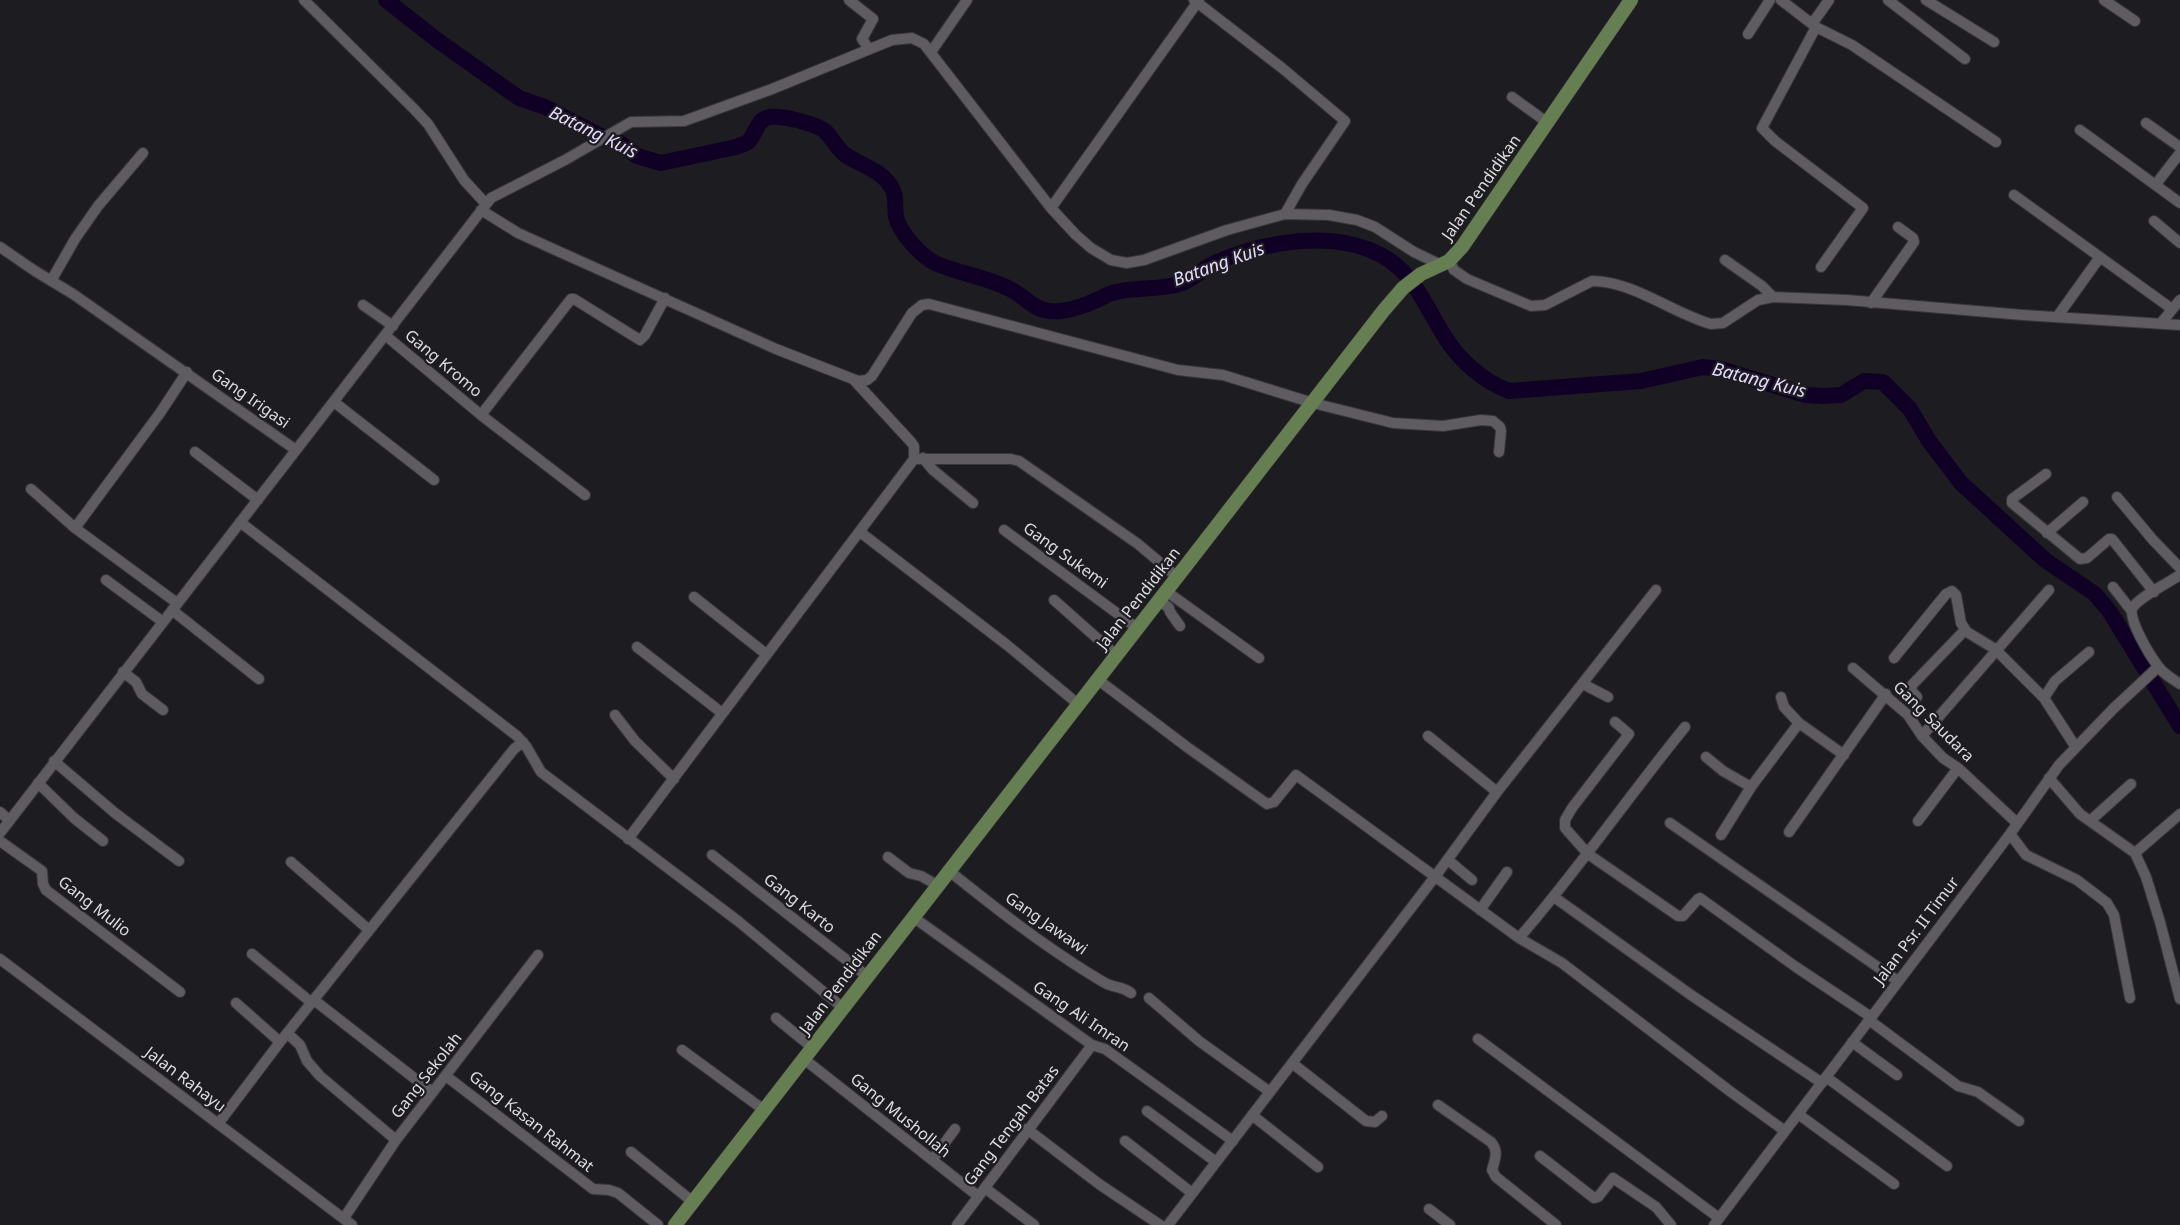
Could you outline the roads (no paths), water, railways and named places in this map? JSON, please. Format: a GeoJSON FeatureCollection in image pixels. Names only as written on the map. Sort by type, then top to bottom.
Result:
{"type":"FeatureCollection","features":[{"type":"Feature","properties":{"kind":"main road","name":"Jalan Pendidikan"},"geometry":{"type":"LineString","coordinates":[[675,1225],[1137,628],[1167,598],[1176,576],[1403,288],[1421,273],[1444,263],[1462,247],[1631,0]]}},
{"type":"Feature","properties":{"kind":"street"},"geometry":{"type":"LineString","coordinates":[[304,0],[428,124],[484,207],[518,232],[551,249],[776,349],[853,379],[863,381],[872,376],[912,313],[922,305],[929,304],[1178,370],[1223,375],[1313,403],[1406,425],[1443,426],[1481,420],[1493,421],[1501,431],[1499,452]]}},
{"type":"Feature","properties":{"kind":"street"},"geometry":{"type":"LineString","coordinates":[[849,0],[873,19],[862,39],[869,49]]}},
{"type":"Feature","properties":{"kind":"street"},"geometry":{"type":"LineString","coordinates":[[931,52],[967,0]]}},
{"type":"Feature","properties":{"kind":"street"},"geometry":{"type":"LineString","coordinates":[[1748,34],[1770,0]]}},
{"type":"Feature","properties":{"kind":"street"},"geometry":{"type":"LineString","coordinates":[[1781,0],[1814,25],[1852,45],[1996,142]]}},
{"type":"Feature","properties":{"kind":"street"},"geometry":{"type":"LineString","coordinates":[[1821,267],[1863,208],[1762,129],[1829,0]]}},
{"type":"Feature","properties":{"kind":"street"},"geometry":{"type":"LineString","coordinates":[[1888,0],[1965,59]]}},
{"type":"Feature","properties":{"kind":"street"},"geometry":{"type":"LineString","coordinates":[[1926,0],[1994,42]]}},
{"type":"Feature","properties":{"kind":"street"},"geometry":{"type":"LineString","coordinates":[[2104,0],[2118,4],[2135,21]]}},
{"type":"Feature","properties":{"kind":"street"},"geometry":{"type":"LineString","coordinates":[[1051,208],[1197,1],[1345,121],[1302,184],[1285,214]]}},
{"type":"Feature","properties":{"kind":"street"},"geometry":{"type":"LineString","coordinates":[[0,832],[491,198],[631,122],[684,122],[892,40],[912,38],[919,40],[931,52],[1051,208],[1076,235],[1102,256],[1111,260],[1127,263],[1160,255],[1227,230],[1285,214],[1329,215],[1357,220],[1375,227],[1414,252],[1444,263],[1467,279],[1531,306],[1545,305],[1592,280],[1599,280],[1618,285],[1711,324],[1723,323],[1752,303],[1773,297],[2180,325]]}},
{"type":"Feature","properties":{"kind":"street"},"geometry":{"type":"LineString","coordinates":[[1512,97],[1548,123]]}},
{"type":"Feature","properties":{"kind":"street"},"geometry":{"type":"LineString","coordinates":[[2146,123],[2180,147]]}},
{"type":"Feature","properties":{"kind":"street"},"geometry":{"type":"LineString","coordinates":[[2080,130],[2180,203]]}},
{"type":"Feature","properties":{"kind":"street"},"geometry":{"type":"LineString","coordinates":[[51,281],[75,239],[98,206],[143,153]]}},
{"type":"Feature","properties":{"kind":"street"},"geometry":{"type":"LineString","coordinates":[[2156,184],[2180,153]]}},
{"type":"Feature","properties":{"kind":"street"},"geometry":{"type":"LineString","coordinates":[[2014,195],[2172,309]]}},
{"type":"Feature","properties":{"kind":"street"},"geometry":{"type":"LineString","coordinates":[[2154,222],[2180,243]]}},
{"type":"Feature","properties":{"kind":"street"},"geometry":{"type":"LineString","coordinates":[[1871,303],[1914,242],[1913,238],[1898,227]]}},
{"type":"Feature","properties":{"kind":"street","name":"Gang Irigasi"},"geometry":{"type":"LineString","coordinates":[[0,247],[187,372],[296,450]]}},
{"type":"Feature","properties":{"kind":"street"},"geometry":{"type":"LineString","coordinates":[[2057,317],[2100,257]]}},
{"type":"Feature","properties":{"kind":"street"},"geometry":{"type":"LineString","coordinates":[[1725,260],[1762,286],[1773,297]]}},
{"type":"Feature","properties":{"kind":"street"},"geometry":{"type":"LineString","coordinates":[[481,415],[571,299],[640,340],[665,298]]}},
{"type":"Feature","properties":{"kind":"street"},"geometry":{"type":"LineString","coordinates":[[2161,323],[2180,300]]}},
{"type":"Feature","properties":{"kind":"street"},"geometry":{"type":"LineString","coordinates":[[363,305],[393,326]]}},
{"type":"Feature","properties":{"kind":"street","name":"Gang Kromo"},"geometry":{"type":"LineString","coordinates":[[385,335],[481,415],[585,495]]}},
{"type":"Feature","properties":{"kind":"street"},"geometry":{"type":"LineString","coordinates":[[75,528],[160,413],[187,372]]}},
{"type":"Feature","properties":{"kind":"street"},"geometry":{"type":"LineString","coordinates":[[853,379],[916,455],[973,503]]}},
{"type":"Feature","properties":{"kind":"street"},"geometry":{"type":"LineString","coordinates":[[334,402],[434,480]]}},
{"type":"Feature","properties":{"kind":"street"},"geometry":{"type":"LineString","coordinates":[[195,452],[258,500]]}},
{"type":"Feature","properties":{"kind":"street"},"geometry":{"type":"LineString","coordinates":[[628,839],[916,455]]}},
{"type":"Feature","properties":{"kind":"street"},"geometry":{"type":"LineString","coordinates":[[916,455],[1011,459],[1019,462],[1138,544],[1176,576]]}},
{"type":"Feature","properties":{"kind":"street"},"geometry":{"type":"LineString","coordinates":[[2046,474],[2011,501],[2081,560],[2087,558],[2109,539],[2112,540],[2154,592]]}},
{"type":"Feature","properties":{"kind":"street"},"geometry":{"type":"LineString","coordinates":[[31,489],[259,679]]}},
{"type":"Feature","properties":{"kind":"street"},"geometry":{"type":"LineString","coordinates":[[2117,496],[2153,540],[2180,568]]}},
{"type":"Feature","properties":{"kind":"street"},"geometry":{"type":"LineString","coordinates":[[2048,533],[2083,502]]}},
{"type":"Feature","properties":{"kind":"street"},"geometry":{"type":"LineString","coordinates":[[240,522],[523,742],[541,772],[738,921],[843,1008]]}},
{"type":"Feature","properties":{"kind":"street","name":"Gang Sukemi"},"geometry":{"type":"LineString","coordinates":[[1004,530],[1137,628]]}},
{"type":"Feature","properties":{"kind":"street"},"geometry":{"type":"LineString","coordinates":[[860,532],[1007,645],[1078,704]]}},
{"type":"Feature","properties":{"kind":"street"},"geometry":{"type":"LineString","coordinates":[[2131,610],[2180,575]]}},
{"type":"Feature","properties":{"kind":"street"},"geometry":{"type":"LineString","coordinates":[[106,580],[163,622]]}},
{"type":"Feature","properties":{"kind":"street"},"geometry":{"type":"LineString","coordinates":[[2113,587],[2131,610],[2132,620],[2157,669],[2180,684]]}},
{"type":"Feature","properties":{"kind":"street"},"geometry":{"type":"LineString","coordinates":[[1168,1225],[1448,860],[1497,792],[1656,590]]}},
{"type":"Feature","properties":{"kind":"street"},"geometry":{"type":"LineString","coordinates":[[1922,736],[1995,649],[2049,590]]}},
{"type":"Feature","properties":{"kind":"street"},"geometry":{"type":"LineString","coordinates":[[1894,658],[1949,591],[1956,595],[1961,623],[1965,630],[1995,649],[2044,698],[2075,746]]}},
{"type":"Feature","properties":{"kind":"street"},"geometry":{"type":"LineString","coordinates":[[694,597],[766,654]]}},
{"type":"Feature","properties":{"kind":"street"},"geometry":{"type":"LineString","coordinates":[[1167,598],[1170,612],[1180,626]]}},
{"type":"Feature","properties":{"kind":"street"},"geometry":{"type":"LineString","coordinates":[[1167,598],[1259,658]]}},
{"type":"Feature","properties":{"kind":"street"},"geometry":{"type":"LineString","coordinates":[[1054,600],[1116,655]]}},
{"type":"Feature","properties":{"kind":"street"},"geometry":{"type":"LineString","coordinates":[[1917,697],[1911,690],[1912,685],[1965,630]]}},
{"type":"Feature","properties":{"kind":"street"},"geometry":{"type":"LineString","coordinates":[[637,647],[722,713]]}},
{"type":"Feature","properties":{"kind":"street"},"geometry":{"type":"LineString","coordinates":[[2044,698],[2051,684],[2090,652]]}},
{"type":"Feature","properties":{"kind":"street","name":"Gang Saudara"},"geometry":{"type":"LineString","coordinates":[[1853,668],[1886,694],[1908,715],[1922,736],[1943,758],[1958,768],[2017,824]]}},
{"type":"Feature","properties":{"kind":"street","name":"Jalan Psr. II Timur"},"geometry":{"type":"LineString","coordinates":[[1717,1221],[2010,834],[2049,778],[2075,746],[2157,669]]}},
{"type":"Feature","properties":{"kind":"street"},"geometry":{"type":"LineString","coordinates":[[123,672],[136,682],[142,694],[163,710]]}},
{"type":"Feature","properties":{"kind":"street"},"geometry":{"type":"LineString","coordinates":[[1097,680],[1267,804],[1274,802],[1296,775],[1479,910],[1519,938],[1562,963],[1785,1131]]}},
{"type":"Feature","properties":{"kind":"street"},"geometry":{"type":"LineString","coordinates":[[1583,684],[1608,697]]}},
{"type":"Feature","properties":{"kind":"street"},"geometry":{"type":"LineString","coordinates":[[1790,832],[1886,694]]}},
{"type":"Feature","properties":{"kind":"street"},"geometry":{"type":"LineString","coordinates":[[1781,697],[1784,707],[1799,723],[1844,755]]}},
{"type":"Feature","properties":{"kind":"street"},"geometry":{"type":"LineString","coordinates":[[615,715],[635,741],[674,779]]}},
{"type":"Feature","properties":{"kind":"street"},"geometry":{"type":"LineString","coordinates":[[1615,722],[1629,734],[1565,820],[1566,830],[1588,854],[1678,916],[1683,916],[1698,899],[1701,899],[1870,1018],[1958,1086],[1978,1092],[2019,1121]]}},
{"type":"Feature","properties":{"kind":"street"},"geometry":{"type":"LineString","coordinates":[[1721,835],[1751,787],[1799,723]]}},
{"type":"Feature","properties":{"kind":"street"},"geometry":{"type":"LineString","coordinates":[[1519,938],[1588,854],[1638,785],[1685,727]]}},
{"type":"Feature","properties":{"kind":"street"},"geometry":{"type":"LineString","coordinates":[[1428,736],[1497,792]]}},
{"type":"Feature","properties":{"kind":"street"},"geometry":{"type":"LineString","coordinates":[[218,1124],[284,1037],[514,748],[523,742]]}},
{"type":"Feature","properties":{"kind":"street"},"geometry":{"type":"LineString","coordinates":[[1706,757],[1723,771],[1751,787]]}},
{"type":"Feature","properties":{"kind":"street"},"geometry":{"type":"LineString","coordinates":[[54,762],[115,813],[179,861]]}},
{"type":"Feature","properties":{"kind":"street"},"geometry":{"type":"LineString","coordinates":[[1918,821],[1958,768]]}},
{"type":"Feature","properties":{"kind":"street"},"geometry":{"type":"LineString","coordinates":[[2049,778],[2065,794],[2076,810],[2135,853],[2158,914],[2180,999]]}},
{"type":"Feature","properties":{"kind":"street"},"geometry":{"type":"LineString","coordinates":[[38,783],[74,818],[103,841]]}},
{"type":"Feature","properties":{"kind":"street"},"geometry":{"type":"LineString","coordinates":[[2090,821],[2131,784]]}},
{"type":"Feature","properties":{"kind":"street"},"geometry":{"type":"LineString","coordinates":[[0,812],[9,820]]}},
{"type":"Feature","properties":{"kind":"street"},"geometry":{"type":"LineString","coordinates":[[2135,853],[2180,814]]}},
{"type":"Feature","properties":{"kind":"street"},"geometry":{"type":"LineString","coordinates":[[1670,823],[1898,981]]}},
{"type":"Feature","properties":{"kind":"street"},"geometry":{"type":"LineString","coordinates":[[2010,834],[2026,855],[2077,880],[2107,903],[2114,915],[2130,998]]}},
{"type":"Feature","properties":{"kind":"street","name":"Gang Mulio"},"geometry":{"type":"LineString","coordinates":[[0,841],[42,871],[46,890],[180,992]]}},
{"type":"Feature","properties":{"kind":"street","name":"Gang Karto"},"geometry":{"type":"LineString","coordinates":[[712,855],[867,976]]}},
{"type":"Feature","properties":{"kind":"street"},"geometry":{"type":"LineString","coordinates":[[888,857],[909,873],[921,876],[937,885]]}},
{"type":"Feature","properties":{"kind":"street"},"geometry":{"type":"LineString","coordinates":[[1448,860],[1472,880]]}},
{"type":"Feature","properties":{"kind":"street"},"geometry":{"type":"LineString","coordinates":[[291,862],[369,930]]}},
{"type":"Feature","properties":{"kind":"street","name":"Gang Jawawi"},"geometry":{"type":"LineString","coordinates":[[948,870],[1042,943],[1111,986],[1124,988],[1131,993]]}},
{"type":"Feature","properties":{"kind":"street"},"geometry":{"type":"LineString","coordinates":[[1479,910],[1507,872]]}},
{"type":"Feature","properties":{"kind":"street"},"geometry":{"type":"LineString","coordinates":[[1554,897],[1690,995],[1824,1080],[1947,1166]]}},
{"type":"Feature","properties":{"kind":"street","name":"Gang Ali Imran"},"geometry":{"type":"LineString","coordinates":[[913,916],[1092,1045],[1105,1049],[1233,1141]]}},
{"type":"Feature","properties":{"kind":"street"},"geometry":{"type":"LineString","coordinates":[[252,954],[432,1092]]}},
{"type":"Feature","properties":{"kind":"street","name":"Gang Sekolah"},"geometry":{"type":"LineString","coordinates":[[348,1222],[396,1140],[538,955]]}},
{"type":"Feature","properties":{"kind":"street","name":"Jalan Rahayu"},"geometry":{"type":"LineString","coordinates":[[0,960],[348,1222]]}},
{"type":"Feature","properties":{"kind":"street"},"geometry":{"type":"LineString","coordinates":[[1149,998],[1199,1041],[1270,1092]]}},
{"type":"Feature","properties":{"kind":"street"},"geometry":{"type":"LineString","coordinates":[[236,1003],[284,1037],[300,1045],[307,1061],[320,1076],[396,1140]]}},
{"type":"Feature","properties":{"kind":"street","name":"Gang Mushollah"},"geometry":{"type":"LineString","coordinates":[[776,1018],[809,1053],[932,1160],[1034,1225]]}},
{"type":"Feature","properties":{"kind":"street"},"geometry":{"type":"LineString","coordinates":[[1478,1039],[1717,1221]]}},
{"type":"Feature","properties":{"kind":"street"},"geometry":{"type":"LineString","coordinates":[[1852,1042],[1898,1075]]}},
{"type":"Feature","properties":{"kind":"street","name":"Gang Tengah Batas"},"geometry":{"type":"LineString","coordinates":[[957,1225],[1092,1045]]}},
{"type":"Feature","properties":{"kind":"street"},"geometry":{"type":"LineString","coordinates":[[682,1050],[764,1110]]}},
{"type":"Feature","properties":{"kind":"street"},"geometry":{"type":"LineString","coordinates":[[1292,1063],[1366,1121],[1375,1122],[1382,1116]]}},
{"type":"Feature","properties":{"kind":"street","name":"Gang Kasan Rahmat"},"geometry":{"type":"LineString","coordinates":[[446,1076],[593,1190],[609,1190],[618,1193],[658,1225]]}},
{"type":"Feature","properties":{"kind":"street"},"geometry":{"type":"LineString","coordinates":[[1438,1105],[1496,1147],[1497,1154],[1492,1170],[1496,1177],[1556,1225]]}},
{"type":"Feature","properties":{"kind":"street"},"geometry":{"type":"LineString","coordinates":[[1147,1111],[1216,1162]]}},
{"type":"Feature","properties":{"kind":"street"},"geometry":{"type":"LineString","coordinates":[[1798,1114],[1894,1184]]}},
{"type":"Feature","properties":{"kind":"street"},"geometry":{"type":"LineString","coordinates":[[1252,1115],[1318,1167]]}},
{"type":"Feature","properties":{"kind":"street"},"geometry":{"type":"LineString","coordinates":[[932,1160],[955,1129]]}},
{"type":"Feature","properties":{"kind":"street"},"geometry":{"type":"LineString","coordinates":[[1027,1129],[1099,1184],[1160,1225]]}},
{"type":"Feature","properties":{"kind":"street"},"geometry":{"type":"LineString","coordinates":[[1125,1141],[1192,1193]]}},
{"type":"Feature","properties":{"kind":"street"},"geometry":{"type":"LineString","coordinates":[[631,1152],[693,1202]]}},
{"type":"Feature","properties":{"kind":"street"},"geometry":{"type":"LineString","coordinates":[[1540,1156],[1594,1198],[1598,1197],[1613,1178],[1656,1207],[1671,1225]]}},
{"type":"Feature","properties":{"kind":"street"},"geometry":{"type":"LineString","coordinates":[[1429,1209],[1450,1225]]}},
{"type":"Feature","properties":{"kind":"waterway","name":"Batang Kuis"},"geometry":{"type":"LineString","coordinates":[[386,0],[437,40],[519,98],[545,107],[601,136],[617,141],[637,156],[661,163],[736,147],[749,141],[762,120],[770,117],[790,119],[821,128],[844,154],[886,180],[894,193],[898,223],[906,237],[924,255],[945,267],[1003,286],[1043,310],[1068,310],[1110,293],[1174,285],[1187,281],[1215,263],[1247,251],[1298,241],[1333,241],[1370,250],[1399,268],[1418,292],[1457,354],[1481,376],[1509,391],[1641,381],[1703,367],[1720,369],[1806,395],[1841,395],[1864,381],[1883,382],[1910,409],[1929,441],[1961,483],[2045,560],[2095,594],[2110,612],[2180,726]]}}]}
